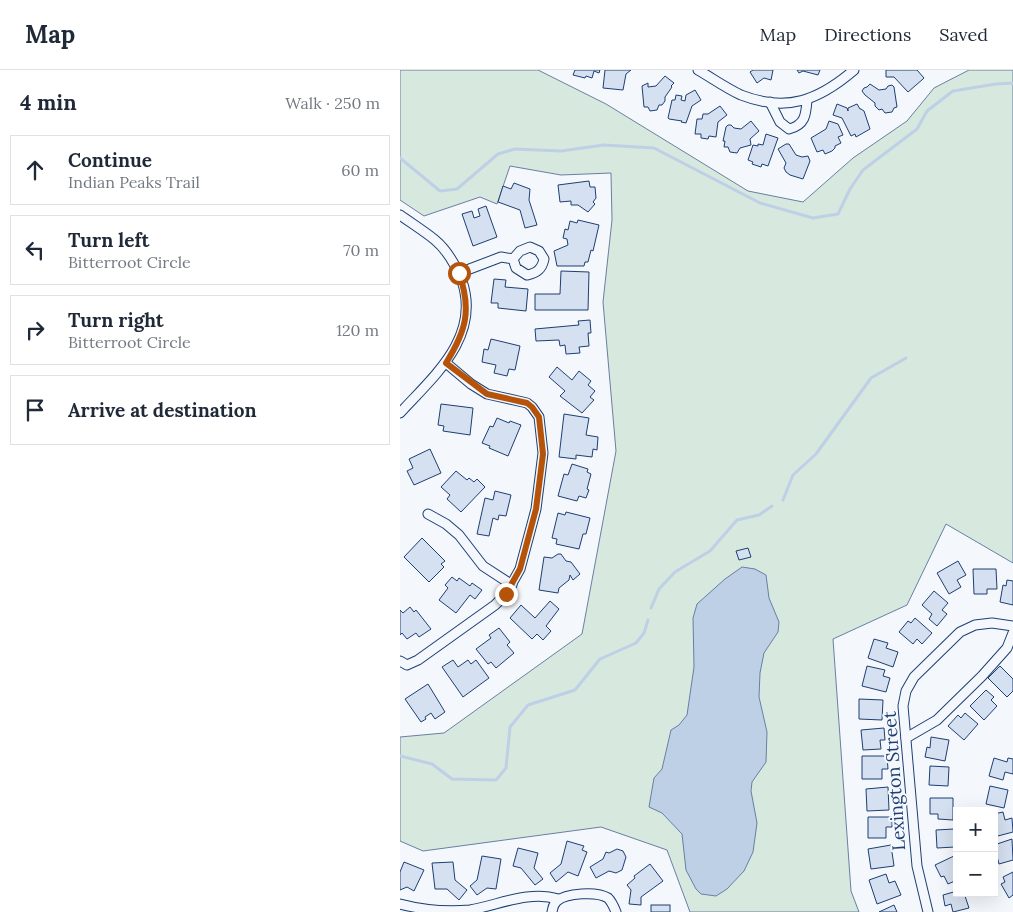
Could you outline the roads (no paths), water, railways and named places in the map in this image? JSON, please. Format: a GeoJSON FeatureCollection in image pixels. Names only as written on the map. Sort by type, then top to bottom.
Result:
{"type":"FeatureCollection","features":[{"type":"Feature","properties":{"kind":"street"},"geometry":{"type":"LineString","coordinates":[[698,70],[740,94],[770,102],[785,103],[807,100],[819,95],[854,70]]}},
{"type":"Feature","properties":{"kind":"street"},"geometry":{"type":"LineString","coordinates":[[770,102],[780,122],[789,128],[798,127],[802,122],[807,100]]}},
{"type":"Feature","properties":{"kind":"street"},"geometry":{"type":"LineString","coordinates":[[400,215],[436,240],[451,258],[464,287],[467,305],[464,325],[457,345],[446,363],[400,413]]}},
{"type":"Feature","properties":{"kind":"street"},"geometry":{"type":"LineString","coordinates":[[459,273],[502,258],[513,259]]}},
{"type":"Feature","properties":{"kind":"street"},"geometry":{"type":"LineString","coordinates":[[400,661],[407,665],[418,660],[495,605],[512,585],[520,569],[536,509],[543,454],[539,417],[527,403],[487,394],[446,363]]}},
{"type":"Feature","properties":{"kind":"street"},"geometry":{"type":"LineString","coordinates":[[428,514],[446,524],[460,535],[483,566],[512,585]]}},
{"type":"Feature","properties":{"kind":"street","name":"Lexington Street"},"geometry":{"type":"LineString","coordinates":[[928,912],[917,866],[903,706],[906,691],[914,678],[960,632],[975,625],[992,623],[1013,626]]}},
{"type":"Feature","properties":{"kind":"street"},"geometry":{"type":"LineString","coordinates":[[906,738],[937,720],[970,688],[1007,648],[1013,632]]}},
{"type":"Feature","properties":{"kind":"street"},"geometry":{"type":"LineString","coordinates":[[400,904],[440,912],[468,910],[508,900],[542,895],[558,899],[595,893],[606,897],[612,903],[616,912]]}},
{"type":"Feature","properties":{"kind":"street"},"geometry":{"type":"LineString","coordinates":[[552,912],[554,904],[558,899]]}},
{"type":"Feature","properties":{"kind":"water"},"geometry":{"type":"Polygon","coordinates":[[[742,567],[755,569],[766,575],[769,598],[779,622],[778,632],[764,653],[760,673],[759,697],[767,732],[766,762],[752,782],[751,791],[757,823],[753,852],[744,871],[727,889],[716,896],[701,894],[696,889],[686,870],[682,834],[662,813],[649,807],[654,778],[662,769],[671,730],[679,725],[687,715],[694,667],[693,618],[697,604],[725,579],[742,567]]]}},
{"type":"Feature","properties":{"kind":"waterway"},"geometry":{"type":"LineString","coordinates":[[400,158],[440,191],[457,189],[498,154],[515,149],[561,151],[604,145],[654,148],[760,203],[813,218],[838,214],[850,189],[863,170],[917,129],[927,111],[953,91],[1013,83]]}},
{"type":"Feature","properties":{"kind":"waterway"},"geometry":{"type":"LineString","coordinates":[[783,500],[793,475],[816,454],[871,378],[906,358]]}},
{"type":"Feature","properties":{"kind":"waterway"},"geometry":{"type":"LineString","coordinates":[[651,608],[659,589],[675,572],[710,551],[737,520],[759,515],[772,506]]}},
{"type":"Feature","properties":{"kind":"waterway"},"geometry":{"type":"LineString","coordinates":[[400,756],[432,764],[452,779],[496,780],[506,768],[510,727],[528,705],[575,690],[600,659],[636,643],[644,633],[648,620]]}}]}
